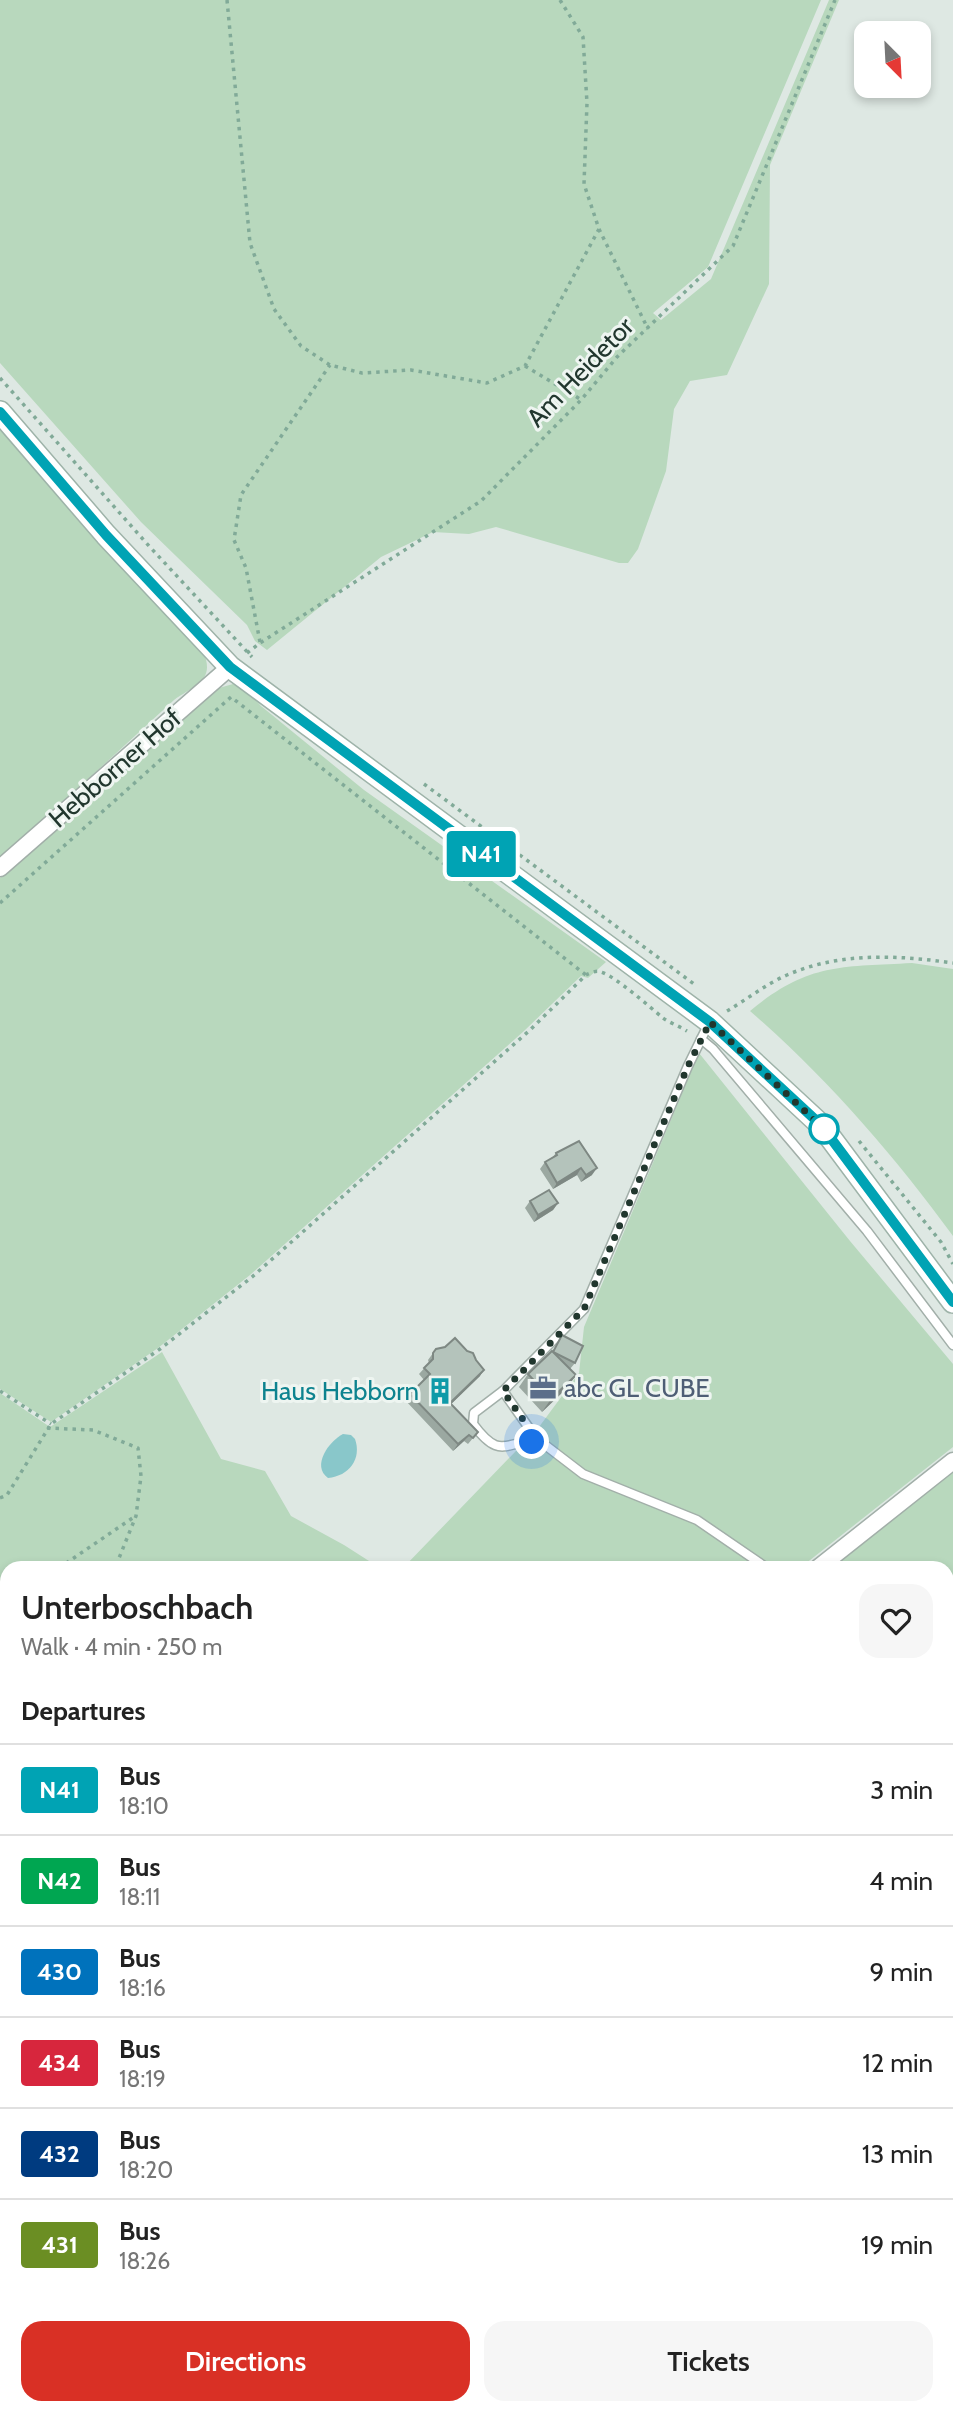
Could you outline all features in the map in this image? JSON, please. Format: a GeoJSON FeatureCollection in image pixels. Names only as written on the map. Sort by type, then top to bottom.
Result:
{"type":"FeatureCollection","features":[{"type":"Feature","properties":{"kind":"main road"},"geometry":{"type":"LineString","coordinates":[[0,412],[106,535],[230,667],[705,1031],[821,1125],[953,1302]]}},
{"type":"Feature","properties":{"kind":"street","name":"Hebborner Hof"},"geometry":{"type":"LineString","coordinates":[[0,868],[230,667]]}},
{"type":"Feature","properties":{"kind":"street"},"geometry":{"type":"LineString","coordinates":[[827,1561],[953,1461]]}},
{"type":"Feature","properties":{"kind":"lane"},"geometry":{"type":"LineString","coordinates":[[705,1031],[713,1049],[867,1231],[953,1345]]}},
{"type":"Feature","properties":{"kind":"lane"},"geometry":{"type":"LineString","coordinates":[[545,1447],[532,1442],[502,1447],[492,1445],[473,1424],[474,1413],[503,1391],[584,1309],[705,1031]]}},
{"type":"Feature","properties":{"kind":"lane"},"geometry":{"type":"LineString","coordinates":[[503,1391],[536,1438],[583,1474],[697,1520],[757,1561]]}},
{"type":"Feature","properties":{"kind":"path"},"geometry":{"type":"LineString","coordinates":[[227,0],[250,243],[274,309],[301,345],[330,365],[362,373],[411,370],[487,383],[525,366],[598,229]]}},
{"type":"Feature","properties":{"kind":"path"},"geometry":{"type":"LineString","coordinates":[[560,0],[583,37],[587,103],[584,184],[598,229],[648,329]]}},
{"type":"Feature","properties":{"kind":"path","name":"Am Heidetor"},"geometry":{"type":"LineString","coordinates":[[230,667],[260,643],[481,502],[581,400],[617,357],[733,246],[835,0]]}},
{"type":"Feature","properties":{"kind":"path"},"geometry":{"type":"LineString","coordinates":[[260,643],[246,568],[233,540],[241,495],[330,365]]}},
{"type":"Feature","properties":{"kind":"path"},"geometry":{"type":"LineString","coordinates":[[525,366],[581,400]]}},
{"type":"Feature","properties":{"kind":"path"},"geometry":{"type":"LineString","coordinates":[[0,378],[254,660]]}},
{"type":"Feature","properties":{"kind":"path"},"geometry":{"type":"LineString","coordinates":[[0,903],[232,697],[586,975]]}},
{"type":"Feature","properties":{"kind":"path"},"geometry":{"type":"LineString","coordinates":[[415,778],[696,985]]}},
{"type":"Feature","properties":{"kind":"path"},"geometry":{"type":"LineString","coordinates":[[0,1497],[7,1494],[51,1424],[160,1349],[252,1276],[530,1030],[586,975],[601,972],[616,980],[665,1020],[705,1031],[729,1010],[785,976],[827,961],[911,957],[953,962]]}},
{"type":"Feature","properties":{"kind":"path"},"geometry":{"type":"LineString","coordinates":[[729,1010],[736,1018]]}},
{"type":"Feature","properties":{"kind":"path"},"geometry":{"type":"LineString","coordinates":[[858,1140],[941,1242],[953,1264]]}},
{"type":"Feature","properties":{"kind":"path"},"geometry":{"type":"LineString","coordinates":[[0,1391],[51,1424]]}},
{"type":"Feature","properties":{"kind":"path"},"geometry":{"type":"LineString","coordinates":[[47,1429],[93,1430],[138,1448],[141,1476],[136,1516],[118,1561]]}},
{"type":"Feature","properties":{"kind":"path"},"geometry":{"type":"LineString","coordinates":[[69,1561],[136,1516]]}},
{"type":"Feature","properties":{"kind":"green space"},"geometry":{"type":"Polygon","coordinates":[[[0,0],[821,0],[708,267],[653,313],[661,320],[711,279],[829,0],[839,0],[770,165],[769,284],[727,375],[690,381],[674,409],[666,471],[638,549],[628,563],[619,563],[496,527],[469,534],[433,532],[381,557],[267,650],[255,641],[247,625],[141,522],[0,363],[0,0]]]}},
{"type":"Feature","properties":{"kind":"green space"},"geometry":{"type":"Polygon","coordinates":[[[0,422],[203,651],[207,669],[205,676],[196,686],[174,700],[0,860],[0,422]]]}},
{"type":"Feature","properties":{"kind":"green space"},"geometry":{"type":"Polygon","coordinates":[[[233,684],[244,688],[261,706],[364,790],[606,962],[588,978],[581,976],[524,1031],[250,1275],[158,1348],[51,1422],[0,1389],[0,878],[202,699],[219,688],[233,684]]]}},
{"type":"Feature","properties":{"kind":"green space"},"geometry":{"type":"Polygon","coordinates":[[[912,963],[953,969],[953,1236],[858,1118],[805,1062],[750,1011],[771,995],[808,976],[844,967],[912,963]]]}},
{"type":"Feature","properties":{"kind":"green space"},"geometry":{"type":"Polygon","coordinates":[[[699,1053],[953,1364],[953,1447],[809,1561],[410,1561],[539,1427],[579,1373],[584,1327],[699,1053]]]}},
{"type":"Feature","properties":{"kind":"green space"},"geometry":{"type":"Polygon","coordinates":[[[162,1352],[221,1459],[265,1471],[291,1516],[369,1561],[0,1561],[0,1393],[50,1427],[162,1352]]]}},
{"type":"Feature","properties":{"kind":"green space"},"geometry":{"type":"Polygon","coordinates":[[[953,1464],[953,1561],[831,1561],[953,1464]]]}},
{"type":"Feature","properties":{"kind":"water"},"geometry":{"type":"Polygon","coordinates":[[[343,1434],[351,1435],[355,1439],[355,1460],[342,1474],[328,1478],[321,1467],[324,1454],[332,1442],[343,1434]]]}},
{"type":"Feature","properties":{"kind":"building"},"geometry":{"type":"Polygon","coordinates":[[[579,1141],[597,1168],[586,1175],[581,1168],[557,1183],[545,1162],[579,1141]]]}},
{"type":"Feature","properties":{"kind":"building"},"geometry":{"type":"Polygon","coordinates":[[[549,1190],[558,1203],[538,1215],[530,1201],[549,1190]]]}},
{"type":"Feature","properties":{"kind":"building"},"geometry":{"type":"Polygon","coordinates":[[[562,1335],[583,1346],[575,1363],[553,1352],[562,1335]]]}},
{"type":"Feature","properties":{"kind":"building","name":"Haus Hebborn"},"geometry":{"type":"Polygon","coordinates":[[[455,1338],[467,1351],[473,1353],[484,1370],[450,1403],[478,1432],[473,1438],[469,1435],[458,1444],[410,1394],[430,1374],[424,1368],[433,1359],[436,1349],[445,1347],[455,1338]]]}},
{"type":"Feature","properties":{"kind":"building"},"geometry":{"type":"Polygon","coordinates":[[[552,1351],[576,1375],[551,1399],[528,1374],[552,1351]]]}},
{"type":"Feature","properties":{"kind":"bus line","name":"N41"},"geometry":{"type":"LineString","coordinates":[[0,412],[106,535],[230,667],[710,1022],[821,1125],[953,1302]]}},
{"type":"Feature","properties":{"kind":"place","name":"abc GL CUBE"},"geometry":{"type":"Point","coordinates":[543,1388]}},
{"type":"Feature","properties":{"kind":"place","name":"Haus Hebborn"},"geometry":{"type":"Point","coordinates":[440,1391]}},
{"type":"Feature","properties":{"kind":"route"},"geometry":{"type":"LineString","coordinates":[[532,1442],[545,1447],[503,1391],[584,1309],[688,1066],[710,1022],[824,1129]]}}]}
